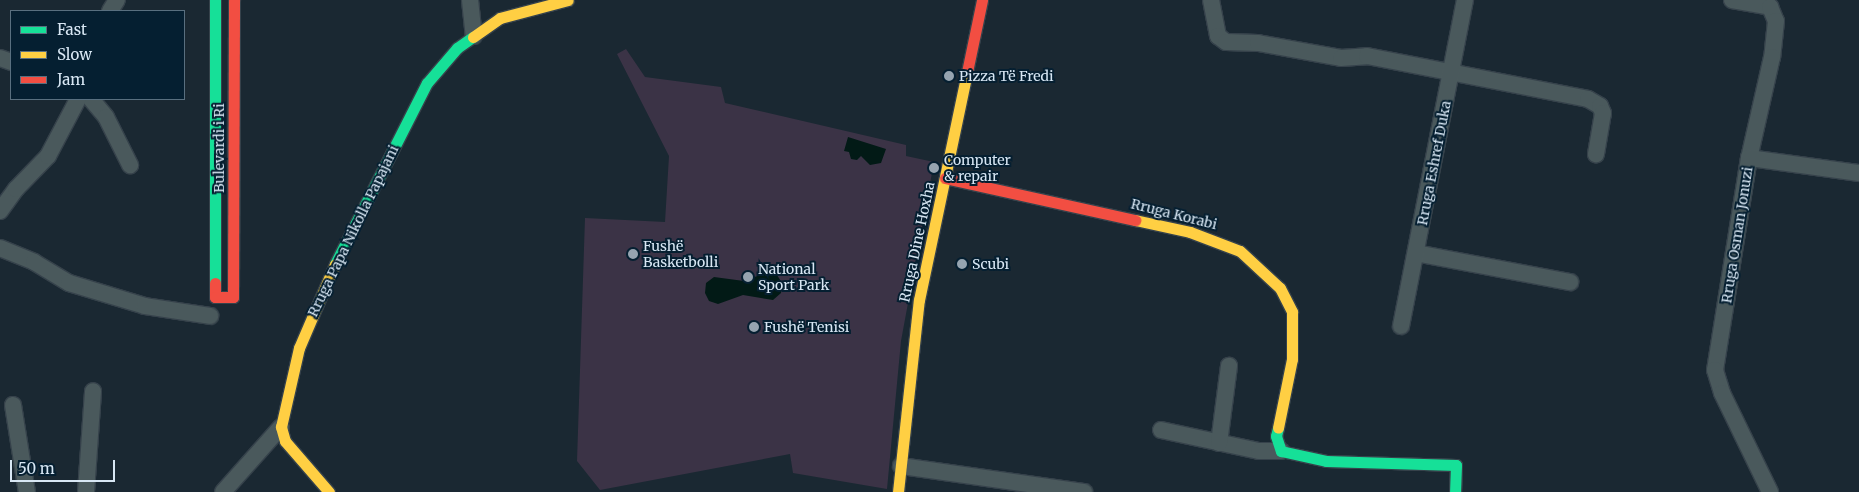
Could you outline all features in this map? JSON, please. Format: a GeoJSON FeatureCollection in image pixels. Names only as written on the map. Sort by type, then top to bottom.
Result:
{"type":"FeatureCollection","features":[{"type":"Feature","properties":{"kind":"street","name":"Bulevardi i Ri"},"geometry":{"type":"LineString","coordinates":[[215,0],[215,297],[233,297],[234,0]]}},
{"type":"Feature","properties":{"kind":"street"},"geometry":{"type":"LineString","coordinates":[[470,0],[474,36]]}},
{"type":"Feature","properties":{"kind":"street","name":"Rruga Papa Nikolla Papajani"},"geometry":{"type":"LineString","coordinates":[[281,426],[283,407],[300,348],[325,282],[372,196],[427,83],[457,48],[500,18],[568,0]]}},
{"type":"Feature","properties":{"kind":"street","name":"Rruga Dine Hoxha"},"geometry":{"type":"LineString","coordinates":[[898,492],[919,300],[982,0]]}},
{"type":"Feature","properties":{"kind":"street"},"geometry":{"type":"LineString","coordinates":[[1211,0],[1216,30],[1226,42],[1258,42],[1342,58],[1366,56],[1594,102],[1603,113],[1596,154]]}},
{"type":"Feature","properties":{"kind":"street","name":"Rruga Eshref Duka"},"geometry":{"type":"LineString","coordinates":[[1401,326],[1465,0]]}},
{"type":"Feature","properties":{"kind":"street","name":"Rruga Osman Jonuzi"},"geometry":{"type":"LineString","coordinates":[[1732,0],[1772,4],[1776,21],[1776,35],[1749,158],[1715,370],[1722,393],[1770,492]]}},
{"type":"Feature","properties":{"kind":"street"},"geometry":{"type":"LineString","coordinates":[[0,211],[16,189],[48,156],[77,100]]}},
{"type":"Feature","properties":{"kind":"street"},"geometry":{"type":"LineString","coordinates":[[92,100],[106,117],[130,165]]}},
{"type":"Feature","properties":{"kind":"street"},"geometry":{"type":"LineString","coordinates":[[1749,158],[1859,173]]}},
{"type":"Feature","properties":{"kind":"street","name":"Rruga Korabi"},"geometry":{"type":"LineString","coordinates":[[946,178],[1209,236],[1254,262],[1280,288],[1292,312],[1292,359],[1276,436],[1281,451]]}},
{"type":"Feature","properties":{"kind":"street"},"geometry":{"type":"LineString","coordinates":[[0,248],[34,262],[69,283],[145,306],[210,316]]}},
{"type":"Feature","properties":{"kind":"street"},"geometry":{"type":"LineString","coordinates":[[1416,253],[1570,282]]}},
{"type":"Feature","properties":{"kind":"street"},"geometry":{"type":"LineString","coordinates":[[1219,442],[1229,366]]}},
{"type":"Feature","properties":{"kind":"street"},"geometry":{"type":"LineString","coordinates":[[86,492],[93,391]]}},
{"type":"Feature","properties":{"kind":"street"},"geometry":{"type":"LineString","coordinates":[[13,405],[27,492]]}},
{"type":"Feature","properties":{"kind":"street"},"geometry":{"type":"LineString","coordinates":[[223,492],[281,426]]}},
{"type":"Feature","properties":{"kind":"street"},"geometry":{"type":"LineString","coordinates":[[281,426],[285,441],[329,492]]}},
{"type":"Feature","properties":{"kind":"street"},"geometry":{"type":"LineString","coordinates":[[1161,430],[1219,442],[1281,451],[1326,461],[1456,465],[1455,492]]}},
{"type":"Feature","properties":{"kind":"street"},"geometry":{"type":"LineString","coordinates":[[901,466],[1084,492]]}},
{"type":"Feature","properties":{"kind":"shaded area","name":"National Sport Park"},"geometry":{"type":"Polygon","coordinates":[[[626,49],[645,77],[721,87],[725,103],[906,145],[906,156],[934,162],[901,341],[887,489],[793,473],[790,454],[600,490],[577,461],[585,218],[665,222],[669,156],[617,54],[626,49]]]}},
{"type":"Feature","properties":{"kind":"shaded area"},"geometry":{"type":"Polygon","coordinates":[[[848,137],[886,149],[881,163],[870,165],[861,156],[857,160],[851,159],[849,152],[844,151],[848,137]]]}},
{"type":"Feature","properties":{"kind":"shaded area"},"geometry":{"type":"Polygon","coordinates":[[[768,272],[777,275],[782,283],[781,293],[773,300],[743,295],[718,304],[709,301],[705,293],[706,283],[714,277],[744,281],[768,272]]]}},
{"type":"Feature","properties":{"kind":"traffic: fast"},"geometry":{"type":"LineString","coordinates":[[215,0],[215,283]]}},
{"type":"Feature","properties":{"kind":"traffic: fast"},"geometry":{"type":"LineString","coordinates":[[335,264],[427,83],[457,48],[473,37]]}},
{"type":"Feature","properties":{"kind":"traffic: fast"},"geometry":{"type":"LineString","coordinates":[[1278,428],[1276,436],[1281,451],[1326,461],[1456,465],[1455,492]]}},
{"type":"Feature","properties":{"kind":"traffic: slow"},"geometry":{"type":"LineString","coordinates":[[473,37],[500,18],[568,0]]}},
{"type":"Feature","properties":{"kind":"traffic: slow"},"geometry":{"type":"LineString","coordinates":[[898,492],[919,300],[967,72]]}},
{"type":"Feature","properties":{"kind":"traffic: slow"},"geometry":{"type":"LineString","coordinates":[[1135,220],[1190,232],[1240,251],[1280,288],[1292,312],[1292,359],[1278,428]]}},
{"type":"Feature","properties":{"kind":"traffic: slow"},"geometry":{"type":"LineString","coordinates":[[329,492],[285,441],[281,427],[299,348],[335,264]]}},
{"type":"Feature","properties":{"kind":"traffic: jam"},"geometry":{"type":"LineString","coordinates":[[215,283],[215,297],[233,297],[234,0]]}},
{"type":"Feature","properties":{"kind":"traffic: jam"},"geometry":{"type":"LineString","coordinates":[[967,72],[982,0]]}},
{"type":"Feature","properties":{"kind":"traffic: jam"},"geometry":{"type":"LineString","coordinates":[[945,178],[1135,220]]}},
{"type":"Feature","properties":{"kind":"place","name":"Pizza Të Fredi"},"geometry":{"type":"Point","coordinates":[949,76]}},
{"type":"Feature","properties":{"kind":"place","name":"Computer & repair"},"geometry":{"type":"Point","coordinates":[934,168]}},
{"type":"Feature","properties":{"kind":"place","name":"Fushë Basketbolli"},"geometry":{"type":"Point","coordinates":[633,254]}},
{"type":"Feature","properties":{"kind":"place","name":"Scubi"},"geometry":{"type":"Point","coordinates":[962,264]}},
{"type":"Feature","properties":{"kind":"place","name":"National Sport Park"},"geometry":{"type":"Point","coordinates":[748,277]}},
{"type":"Feature","properties":{"kind":"place","name":"Fushë Tenisi"},"geometry":{"type":"Point","coordinates":[754,327]}}]}
